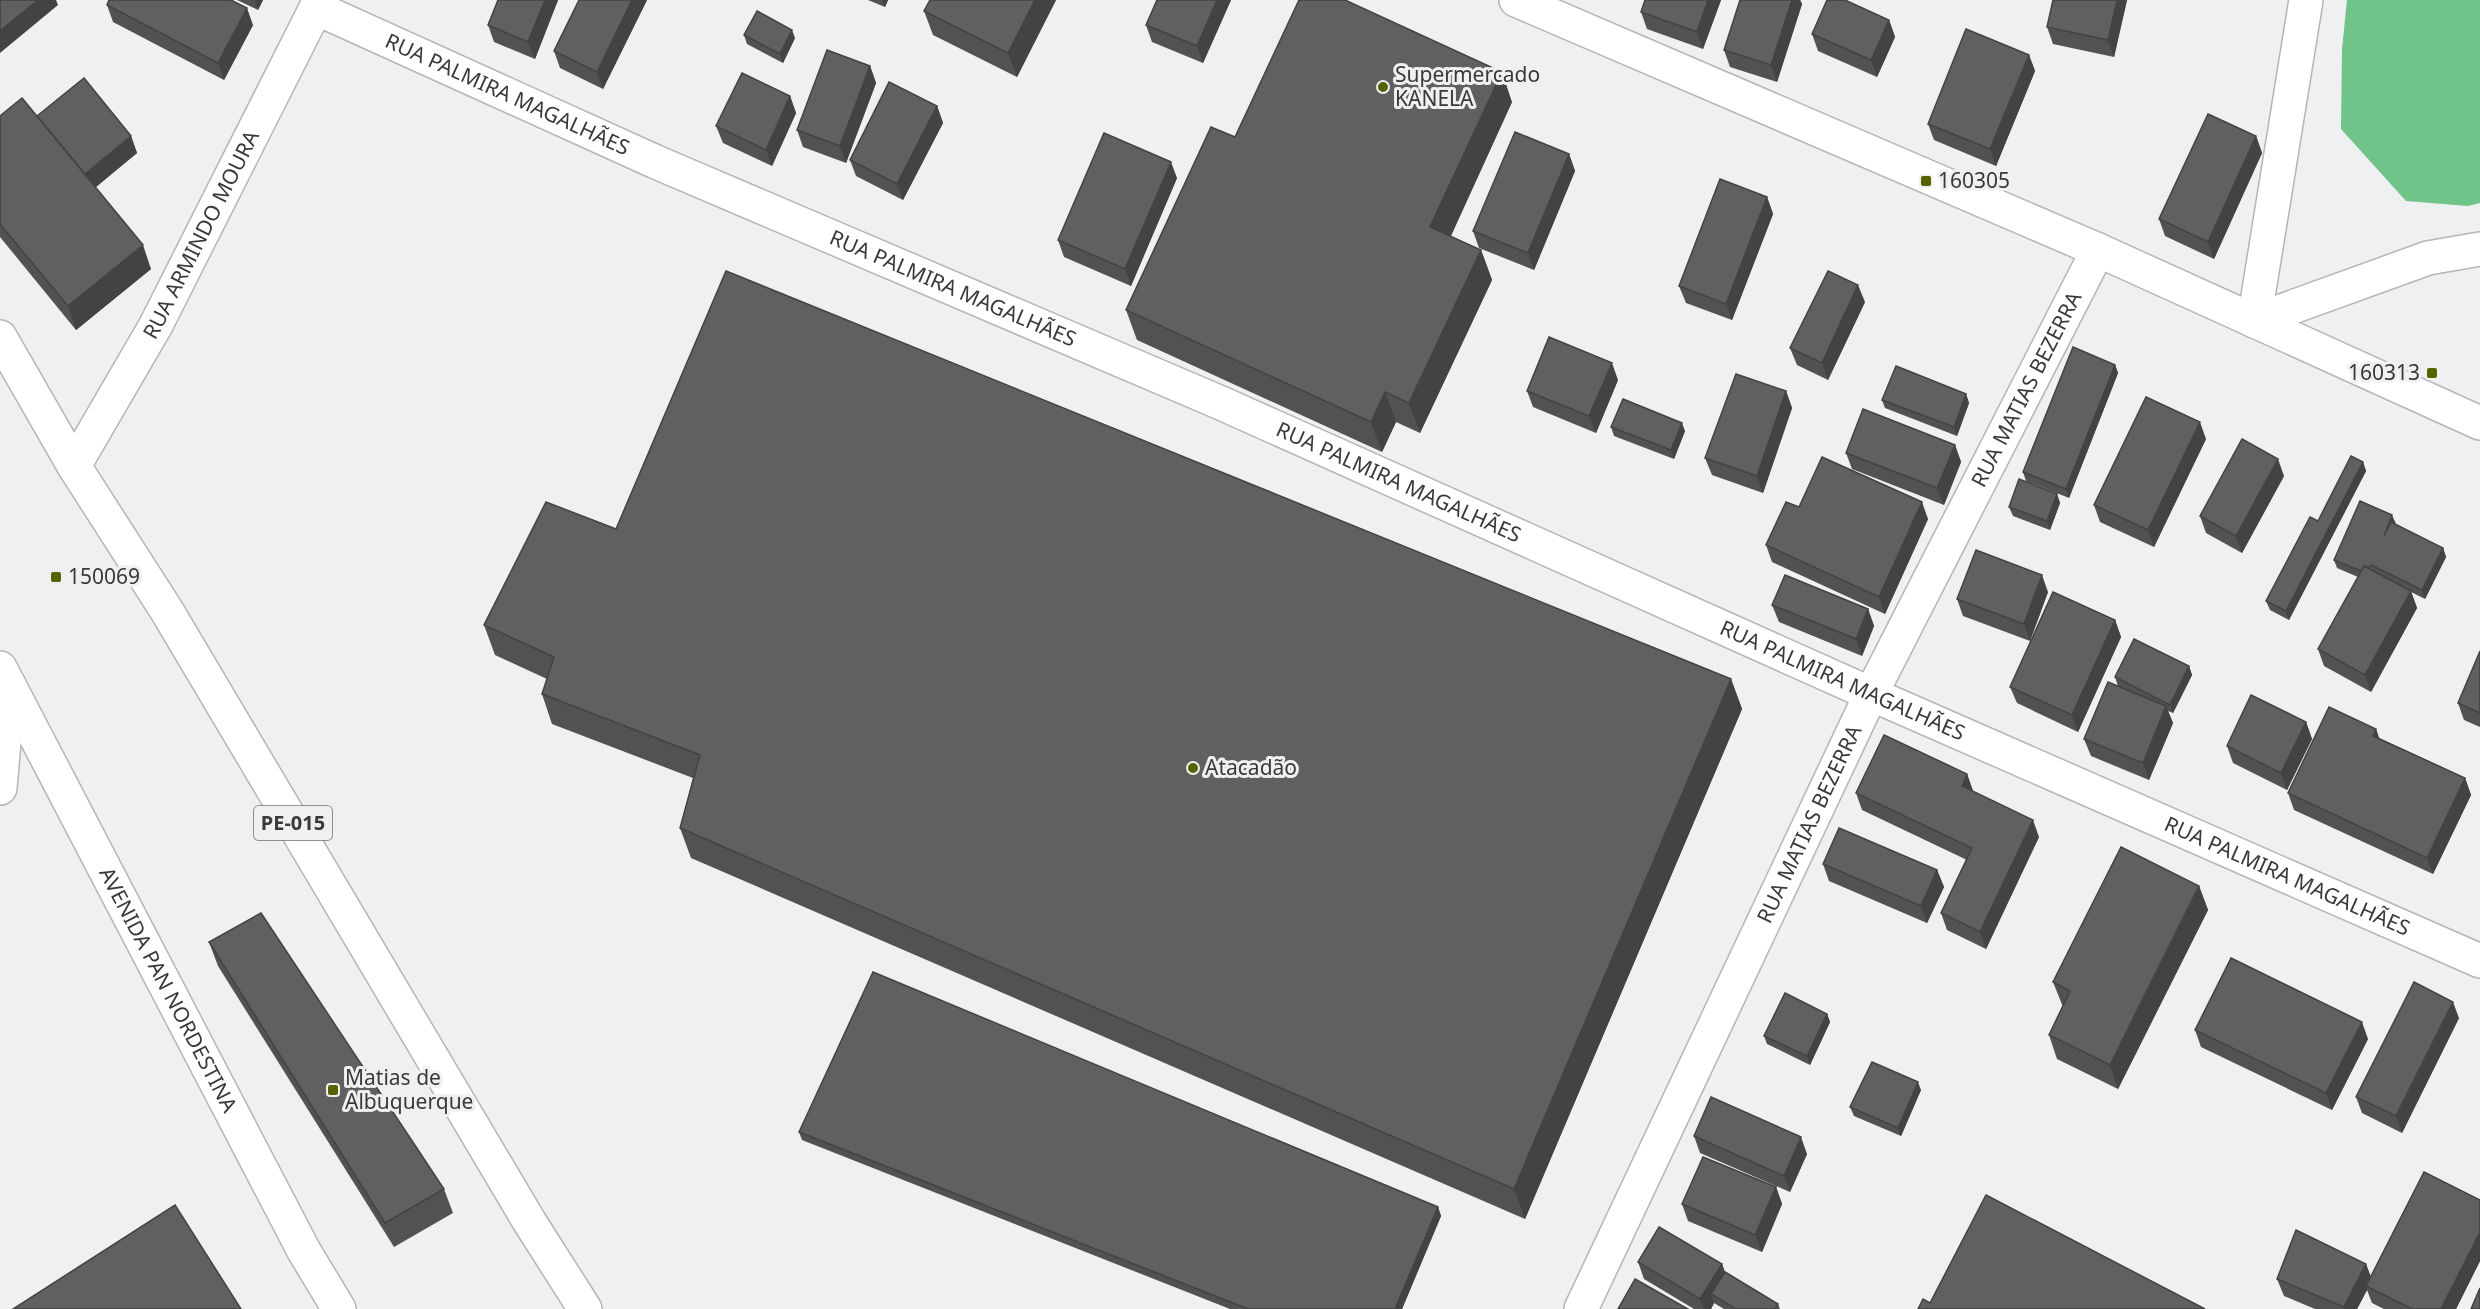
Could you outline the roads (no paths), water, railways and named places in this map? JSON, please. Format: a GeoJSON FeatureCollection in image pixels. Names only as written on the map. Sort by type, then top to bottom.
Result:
{"type":"FeatureCollection","features":[{"type":"Feature","properties":{"kind":"main road"},"geometry":{"type":"LineString","coordinates":[[1516,0],[2098,250],[2480,423]]}},
{"type":"Feature","properties":{"kind":"main road"},"geometry":{"type":"LineString","coordinates":[[2254,321],[2306,0]]}},
{"type":"Feature","properties":{"kind":"main road","name":"RUA ARMINDO MOURA"},"geometry":{"type":"LineString","coordinates":[[74,466],[156,325],[318,4]]}},
{"type":"Feature","properties":{"kind":"main road","name":"RUA PALMIRA MAGALHÃES"},"geometry":{"type":"LineString","coordinates":[[318,4],[656,162],[1221,403],[1871,694],[2480,961]]}},
{"type":"Feature","properties":{"kind":"main road"},"geometry":{"type":"LineString","coordinates":[[2254,321],[2428,258],[2480,249]]}},
{"type":"Feature","properties":{"kind":"main road","name":"RUA MATIAS BEZERRA"},"geometry":{"type":"LineString","coordinates":[[1581,1309],[1871,694],[2098,250]]}},
{"type":"Feature","properties":{"kind":"main road","name":"PE-015"},"geometry":{"type":"LineString","coordinates":[[0,337],[74,466],[167,611],[529,1221],[585,1309]]}},
{"type":"Feature","properties":{"kind":"main road"},"geometry":{"type":"LineString","coordinates":[[0,788],[4,677]]}},
{"type":"Feature","properties":{"kind":"main road","name":"AVENIDA PAN NORDESTINA"},"geometry":{"type":"LineString","coordinates":[[4,677],[304,1251],[339,1309]]}},
{"type":"Feature","properties":{"kind":"place","name":"Supermercado KANELA"},"geometry":{"type":"Point","coordinates":[1383,87]}},
{"type":"Feature","properties":{"kind":"place","name":"160305"},"geometry":{"type":"Point","coordinates":[1926,181]}},
{"type":"Feature","properties":{"kind":"place","name":"160313"},"geometry":{"type":"Point","coordinates":[2432,373]}},
{"type":"Feature","properties":{"kind":"place","name":"150069"},"geometry":{"type":"Point","coordinates":[56,577]}},
{"type":"Feature","properties":{"kind":"place","name":"Atacadão"},"geometry":{"type":"Point","coordinates":[1193,768]}},
{"type":"Feature","properties":{"kind":"place","name":"Matias de Albuquerque"},"geometry":{"type":"Point","coordinates":[333,1090]}}]}
